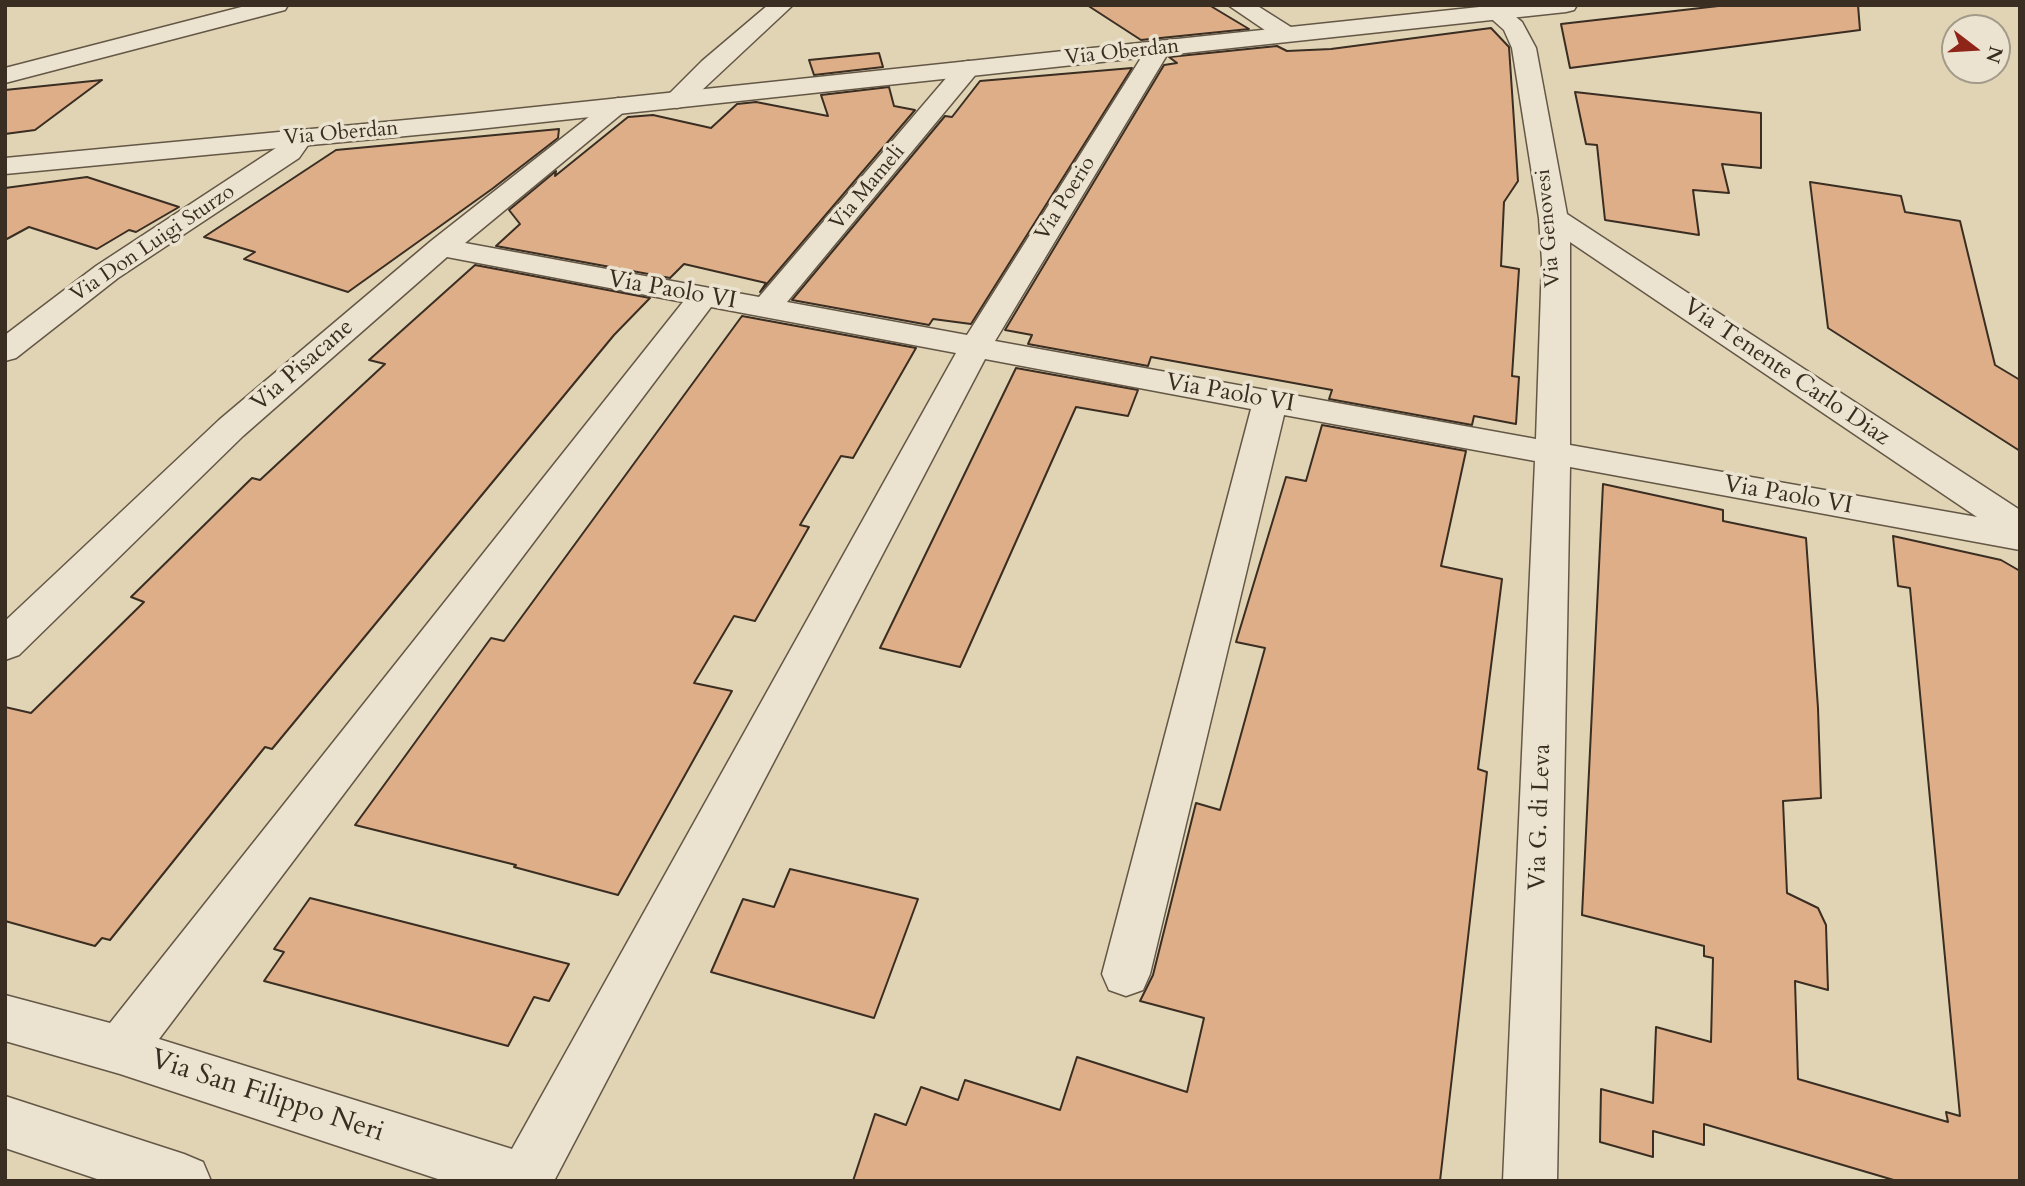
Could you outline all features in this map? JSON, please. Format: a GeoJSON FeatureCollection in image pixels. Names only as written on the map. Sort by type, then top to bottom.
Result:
{"type":"FeatureCollection","features":[{"type":"Feature","properties":{"kind":"street"},"geometry":{"type":"LineString","coordinates":[[5,76],[277,5]]}},
{"type":"Feature","properties":{"kind":"street"},"geometry":{"type":"LineString","coordinates":[[677,100],[711,66],[782,5]]}},
{"type":"Feature","properties":{"kind":"street"},"geometry":{"type":"LineString","coordinates":[[1239,5],[1286,34]]}},
{"type":"Feature","properties":{"kind":"street","name":"Via Oberdan"},"geometry":{"type":"LineString","coordinates":[[5,166],[677,100],[1566,5]]}},
{"type":"Feature","properties":{"kind":"street","name":"Via Genovesi"},"geometry":{"type":"LineString","coordinates":[[1497,13],[1514,27],[1524,48],[1553,218],[1556,261],[1553,454]]}},
{"type":"Feature","properties":{"kind":"street","name":"Via Poerio"},"geometry":{"type":"LineString","coordinates":[[526,1180],[975,348],[1158,50]]}},
{"type":"Feature","properties":{"kind":"street","name":"Via Mameli"},"geometry":{"type":"LineString","coordinates":[[767,307],[968,68]]}},
{"type":"Feature","properties":{"kind":"street","name":"Via Pisacane"},"geometry":{"type":"LineString","coordinates":[[5,645],[232,428],[440,247],[618,106]]}},
{"type":"Feature","properties":{"kind":"street","name":"Via Don Luigi Sturzo"},"geometry":{"type":"LineString","coordinates":[[5,351],[107,272],[289,152],[300,138]]}},
{"type":"Feature","properties":{"kind":"street","name":"Via Tenente Carlo Diaz"},"geometry":{"type":"LineString","coordinates":[[1553,218],[2020,528]]}},
{"type":"Feature","properties":{"kind":"street","name":"Via Paolo VI"},"geometry":{"type":"LineString","coordinates":[[440,247],[975,348],[2020,537]]}},
{"type":"Feature","properties":{"kind":"street"},"geometry":{"type":"LineString","coordinates":[[120,1051],[703,298]]}},
{"type":"Feature","properties":{"kind":"street"},"geometry":{"type":"LineString","coordinates":[[1126,974],[1270,402]]}},
{"type":"Feature","properties":{"kind":"street","name":"Via G. di Leva"},"geometry":{"type":"LineString","coordinates":[[1530,1181],[1553,454]]}},
{"type":"Feature","properties":{"kind":"street","name":"Via San Filippo Neri"},"geometry":{"type":"LineString","coordinates":[[5,1018],[120,1051],[526,1180]]}},
{"type":"Feature","properties":{"kind":"street"},"geometry":{"type":"LineString","coordinates":[[5,1122],[184,1181]]}},
{"type":"Feature","properties":{"kind":"building"},"geometry":{"type":"Polygon","coordinates":[[[1087,5],[1209,5],[1249,29],[1141,40],[1087,5]]]}},
{"type":"Feature","properties":{"kind":"building"},"geometry":{"type":"Polygon","coordinates":[[[1727,5],[1858,5],[1860,30],[1570,68],[1561,24],[1727,5]]]}},
{"type":"Feature","properties":{"kind":"building"},"geometry":{"type":"Polygon","coordinates":[[[1491,28],[1509,47],[1518,181],[1504,202],[1501,266],[1519,269],[1512,376],[1519,377],[1516,424],[1474,416],[1472,425],[1329,399],[1332,390],[1151,357],[1148,366],[1028,344],[1032,335],[1005,330],[1164,65],[1177,63],[1169,57],[1277,46],[1287,51],[1331,49],[1491,28]]]}},
{"type":"Feature","properties":{"kind":"building"},"geometry":{"type":"Polygon","coordinates":[[[879,53],[883,67],[814,75],[809,60],[879,53]]]}},
{"type":"Feature","properties":{"kind":"building"},"geometry":{"type":"Polygon","coordinates":[[[1132,68],[971,324],[933,319],[929,325],[792,300],[945,116],[952,117],[980,81],[1132,68]]]}},
{"type":"Feature","properties":{"kind":"building"},"geometry":{"type":"Polygon","coordinates":[[[102,80],[35,130],[5,134],[5,90],[102,80]]]}},
{"type":"Feature","properties":{"kind":"building"},"geometry":{"type":"Polygon","coordinates":[[[889,87],[894,106],[915,110],[760,292],[766,283],[684,264],[670,278],[496,246],[520,224],[509,210],[628,117],[653,115],[711,128],[737,104],[756,102],[828,116],[821,95],[889,87]]]}},
{"type":"Feature","properties":{"kind":"building"},"geometry":{"type":"Polygon","coordinates":[[[1575,92],[1761,113],[1761,168],[1722,164],[1729,193],[1693,190],[1699,235],[1605,220],[1597,145],[1586,144],[1575,92]]]}},
{"type":"Feature","properties":{"kind":"building"},"geometry":{"type":"Polygon","coordinates":[[[559,129],[558,138],[492,189],[348,292],[244,259],[255,252],[204,237],[336,150],[559,129]]]}},
{"type":"Feature","properties":{"kind":"building"},"geometry":{"type":"Polygon","coordinates":[[[87,177],[179,207],[136,232],[129,230],[97,249],[29,227],[5,240],[5,188],[87,177]]]}},
{"type":"Feature","properties":{"kind":"building"},"geometry":{"type":"Polygon","coordinates":[[[1810,182],[1901,196],[1905,212],[1960,221],[1995,365],[2020,380],[2020,451],[1828,328],[1810,182]]]}},
{"type":"Feature","properties":{"kind":"building"},"geometry":{"type":"Polygon","coordinates":[[[475,265],[650,298],[614,335],[272,749],[265,747],[110,940],[102,938],[95,946],[5,921],[5,707],[31,713],[144,602],[131,597],[252,478],[260,480],[385,364],[369,360],[475,265]]]}},
{"type":"Feature","properties":{"kind":"building"},"geometry":{"type":"Polygon","coordinates":[[[742,316],[916,348],[853,458],[841,456],[800,525],[809,527],[755,621],[734,616],[694,683],[732,691],[618,895],[514,867],[516,865],[355,825],[491,638],[504,641],[742,316]]]}},
{"type":"Feature","properties":{"kind":"building"},"geometry":{"type":"Polygon","coordinates":[[[1016,368],[1138,390],[1128,416],[1076,407],[960,667],[880,648],[1016,368]]]}},
{"type":"Feature","properties":{"kind":"building"},"geometry":{"type":"Polygon","coordinates":[[[1322,425],[1466,451],[1441,566],[1502,579],[1478,769],[1487,772],[1440,1181],[853,1181],[875,1114],[906,1125],[921,1087],[958,1100],[965,1080],[1060,1110],[1077,1057],[1187,1092],[1204,1018],[1140,1001],[1153,975],[1196,803],[1220,810],[1265,648],[1236,642],[1286,477],[1306,481],[1322,425]]]}},
{"type":"Feature","properties":{"kind":"building"},"geometry":{"type":"Polygon","coordinates":[[[1603,484],[1723,510],[1723,521],[1806,538],[1818,708],[1821,798],[1783,801],[1787,893],[1818,908],[1826,925],[1828,990],[1795,981],[1798,1079],[1948,1122],[1946,1112],[1960,1116],[1910,588],[1898,586],[1893,536],[2001,560],[2020,571],[2020,1181],[1897,1181],[1704,1124],[1704,1145],[1653,1131],[1653,1157],[1600,1142],[1601,1089],[1653,1103],[1656,1027],[1711,1042],[1713,958],[1704,956],[1704,946],[1582,915],[1603,484]]]}},
{"type":"Feature","properties":{"kind":"building"},"geometry":{"type":"Polygon","coordinates":[[[790,869],[918,899],[874,1018],[711,972],[743,899],[774,907],[790,869]]]}},
{"type":"Feature","properties":{"kind":"building"},"geometry":{"type":"Polygon","coordinates":[[[310,898],[569,964],[549,1001],[534,997],[508,1046],[264,981],[284,952],[274,949],[310,898]]]}}]}
